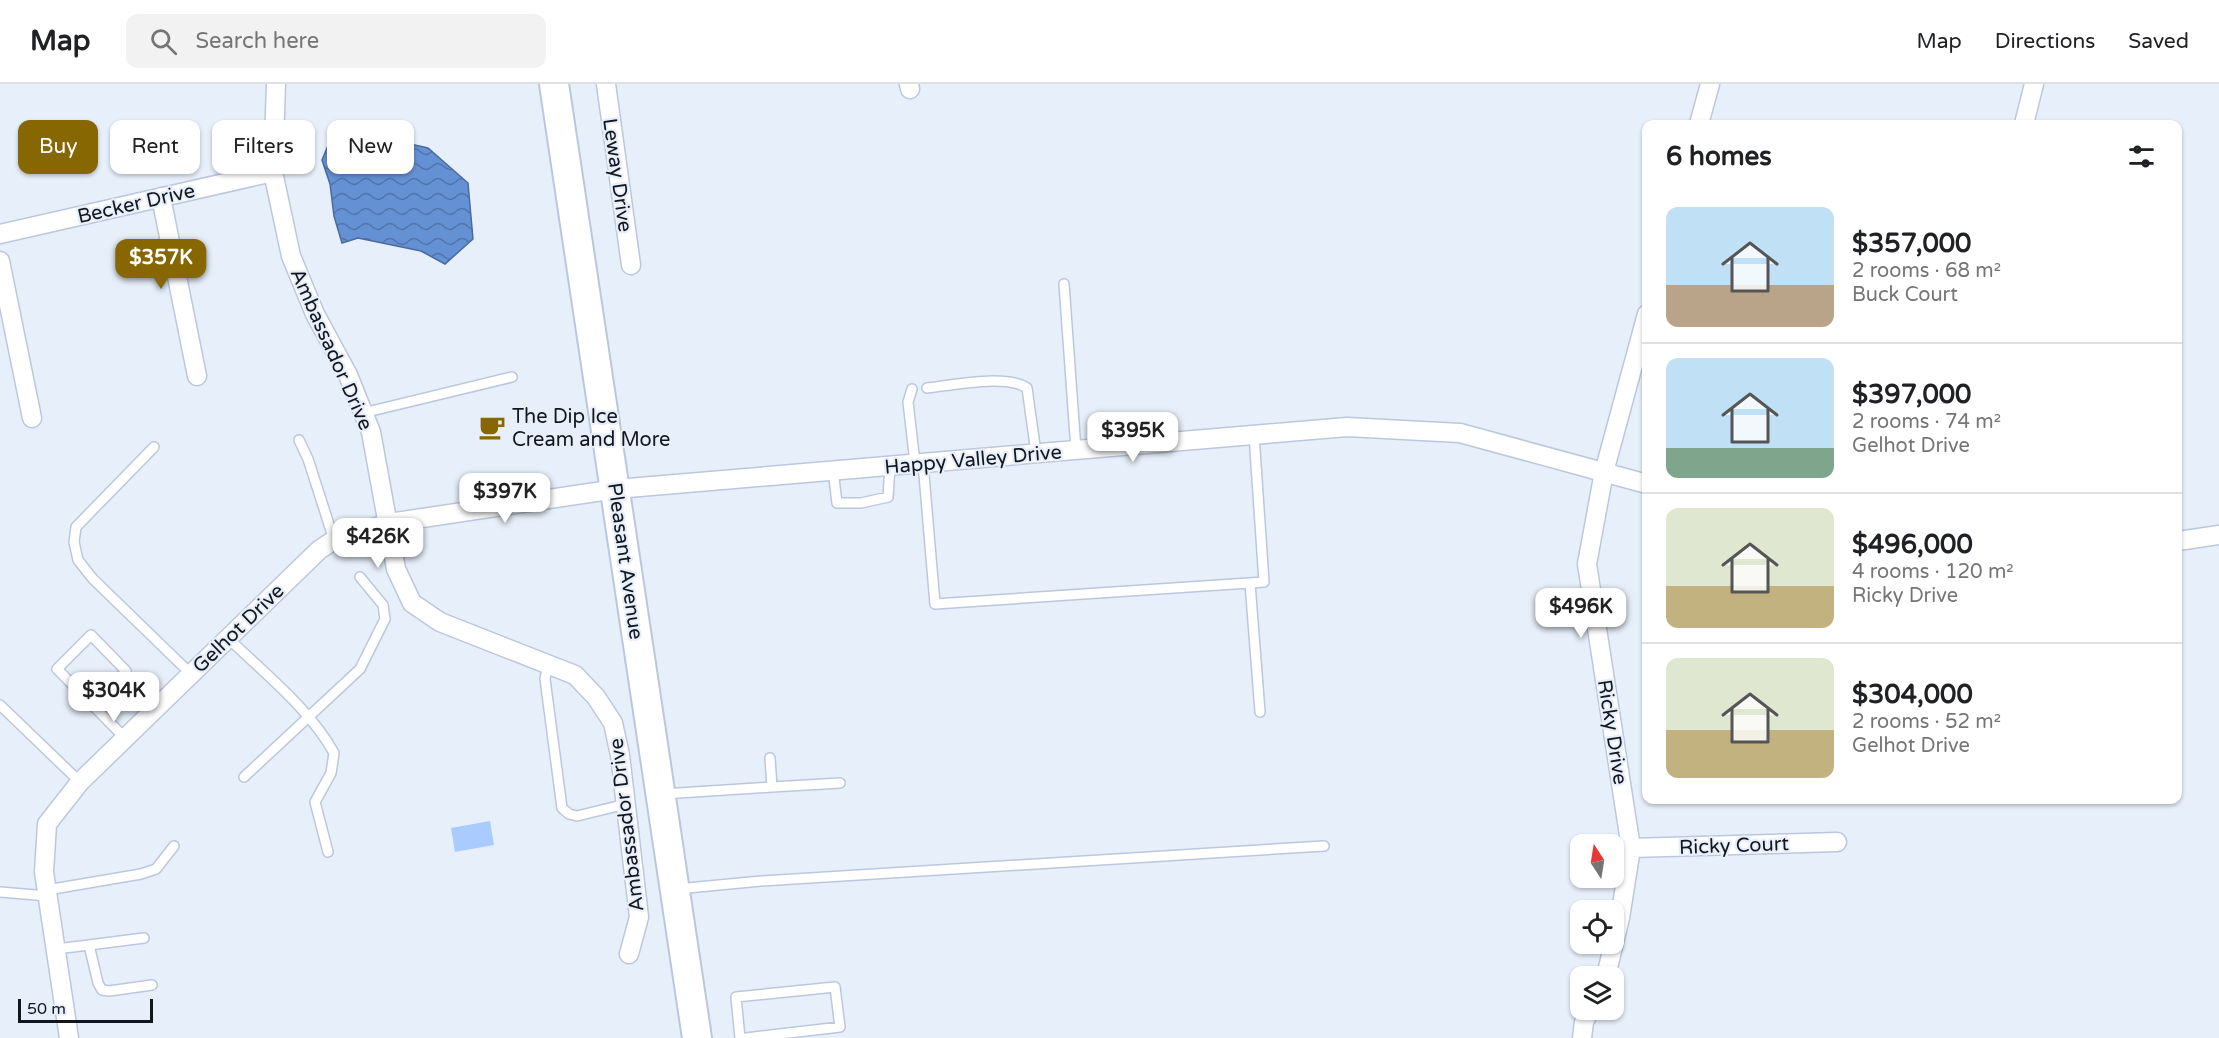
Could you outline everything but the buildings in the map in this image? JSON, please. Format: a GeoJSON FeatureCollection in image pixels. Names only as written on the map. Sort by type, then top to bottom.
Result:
{"type":"FeatureCollection","features":[{"type":"Feature","properties":{"kind":"main road","name":"Pleasant Avenue"},"geometry":{"type":"LineString","coordinates":[[554,84],[697,1038]]}},
{"type":"Feature","properties":{"kind":"street","name":"Ambassador Drive"},"geometry":{"type":"LineString","coordinates":[[275,120],[276,84]]}},
{"type":"Feature","properties":{"kind":"street","name":"Leway Drive"},"geometry":{"type":"LineString","coordinates":[[606,84],[631,265]]}},
{"type":"Feature","properties":{"kind":"street"},"geometry":{"type":"LineString","coordinates":[[1700,120],[1710,84]]}},
{"type":"Feature","properties":{"kind":"street"},"geometry":{"type":"LineString","coordinates":[[2025,120],[2034,84]]}},
{"type":"Feature","properties":{"kind":"street","name":"Becker Drive"},"geometry":{"type":"LineString","coordinates":[[0,234],[264,174]]}},
{"type":"Feature","properties":{"kind":"street","name":"Ambassador Drive"},"geometry":{"type":"LineString","coordinates":[[273,174],[291,256],[315,314],[348,375],[371,432],[396,569],[412,603],[440,622],[575,675],[596,698],[613,723],[620,755],[639,917],[629,954]]}},
{"type":"Feature","properties":{"kind":"street"},"geometry":{"type":"LineString","coordinates":[[161,197],[198,376]]}},
{"type":"Feature","properties":{"kind":"street"},"geometry":{"type":"LineString","coordinates":[[0,261],[32,418]]}},
{"type":"Feature","properties":{"kind":"street","name":"Ricky Drive"},"geometry":{"type":"LineString","coordinates":[[1608,966],[1620,918],[1631,848],[1587,564],[1604,472],[1642,332]]}},
{"type":"Feature","properties":{"kind":"street","name":"Happy Valley Drive"},"geometry":{"type":"LineString","coordinates":[[616,489],[1347,427],[1460,433],[1642,483]]}},
{"type":"Feature","properties":{"kind":"street","name":"Gelhot Drive"},"geometry":{"type":"LineString","coordinates":[[69,1038],[44,872],[47,824],[80,782],[319,549],[334,540],[389,523],[616,489]]}},
{"type":"Feature","properties":{"kind":"street"},"geometry":{"type":"LineString","coordinates":[[2182,540],[2219,535]]}},
{"type":"Feature","properties":{"kind":"street","name":"Ricky Court"},"geometry":{"type":"LineString","coordinates":[[1631,848],[1838,842]]}},
{"type":"Feature","properties":{"kind":"street"},"geometry":{"type":"LineString","coordinates":[[1582,1038],[1585,1020]]}},
{"type":"Feature","properties":{"kind":"lane"},"geometry":{"type":"LineString","coordinates":[[1064,284],[1076,450]]}},
{"type":"Feature","properties":{"kind":"lane"},"geometry":{"type":"LineString","coordinates":[[363,413],[512,377]]}},
{"type":"Feature","properties":{"kind":"lane"},"geometry":{"type":"LineString","coordinates":[[927,388],[1006,380],[1019,382],[1026,388],[1036,453]]}},
{"type":"Feature","properties":{"kind":"lane"},"geometry":{"type":"LineString","coordinates":[[912,389],[908,402],[919,463],[935,604],[1264,582],[1254,435]]}},
{"type":"Feature","properties":{"kind":"lane"},"geometry":{"type":"LineString","coordinates":[[300,440],[334,540]]}},
{"type":"Feature","properties":{"kind":"lane"},"geometry":{"type":"LineString","coordinates":[[154,447],[76,527],[74,542],[78,560],[93,579],[191,674]]}},
{"type":"Feature","properties":{"kind":"lane"},"geometry":{"type":"LineString","coordinates":[[833,470],[837,503],[861,503],[888,497],[890,466]]}},
{"type":"Feature","properties":{"kind":"lane"},"geometry":{"type":"LineString","coordinates":[[244,777],[360,669],[385,619],[383,605],[360,577]]}},
{"type":"Feature","properties":{"kind":"lane"},"geometry":{"type":"LineString","coordinates":[[1250,583],[1260,712]]}},
{"type":"Feature","properties":{"kind":"lane"},"geometry":{"type":"LineString","coordinates":[[94,706],[126,671],[91,635],[57,669],[125,738]]}},
{"type":"Feature","properties":{"kind":"lane"},"geometry":{"type":"LineString","coordinates":[[228,638],[319,728],[334,753],[331,773],[315,802],[328,852]]}},
{"type":"Feature","properties":{"kind":"lane"},"geometry":{"type":"LineString","coordinates":[[548,664],[545,679],[562,808],[569,814],[577,816],[626,804]]}},
{"type":"Feature","properties":{"kind":"lane"},"geometry":{"type":"LineString","coordinates":[[0,705],[80,782]]}},
{"type":"Feature","properties":{"kind":"lane"},"geometry":{"type":"LineString","coordinates":[[770,758],[772,787]]}},
{"type":"Feature","properties":{"kind":"lane"},"geometry":{"type":"LineString","coordinates":[[661,794],[840,783]]}},
{"type":"Feature","properties":{"kind":"lane"},"geometry":{"type":"LineString","coordinates":[[0,892],[47,893],[141,874],[156,868],[174,846]]}},
{"type":"Feature","properties":{"kind":"lane"},"geometry":{"type":"LineString","coordinates":[[675,889],[760,881],[1324,846]]}},
{"type":"Feature","properties":{"kind":"lane"},"geometry":{"type":"LineString","coordinates":[[56,949],[144,938]]}},
{"type":"Feature","properties":{"kind":"lane"},"geometry":{"type":"LineString","coordinates":[[89,945],[98,983],[102,990],[152,985]]}},
{"type":"Feature","properties":{"kind":"lane"},"geometry":{"type":"LineString","coordinates":[[741,1038],[736,997],[835,987],[840,1027],[746,1038]]}},
{"type":"Feature","properties":{"kind":"shaded area"},"geometry":{"type":"Polygon","coordinates":[[[490,821],[494,845],[455,852],[451,828],[490,821]]]}},
{"type":"Feature","properties":{"kind":"water"},"geometry":{"type":"Polygon","coordinates":[[[414,145],[428,148],[468,183],[473,239],[445,264],[421,251],[358,238],[342,243],[334,216],[330,184],[322,160],[327,148],[327,174],[414,174],[414,145]]]}},
{"type":"Feature","properties":{"kind":"place","name":"The Dip Ice Cream and More"},"geometry":{"type":"Point","coordinates":[492,427]}}]}
